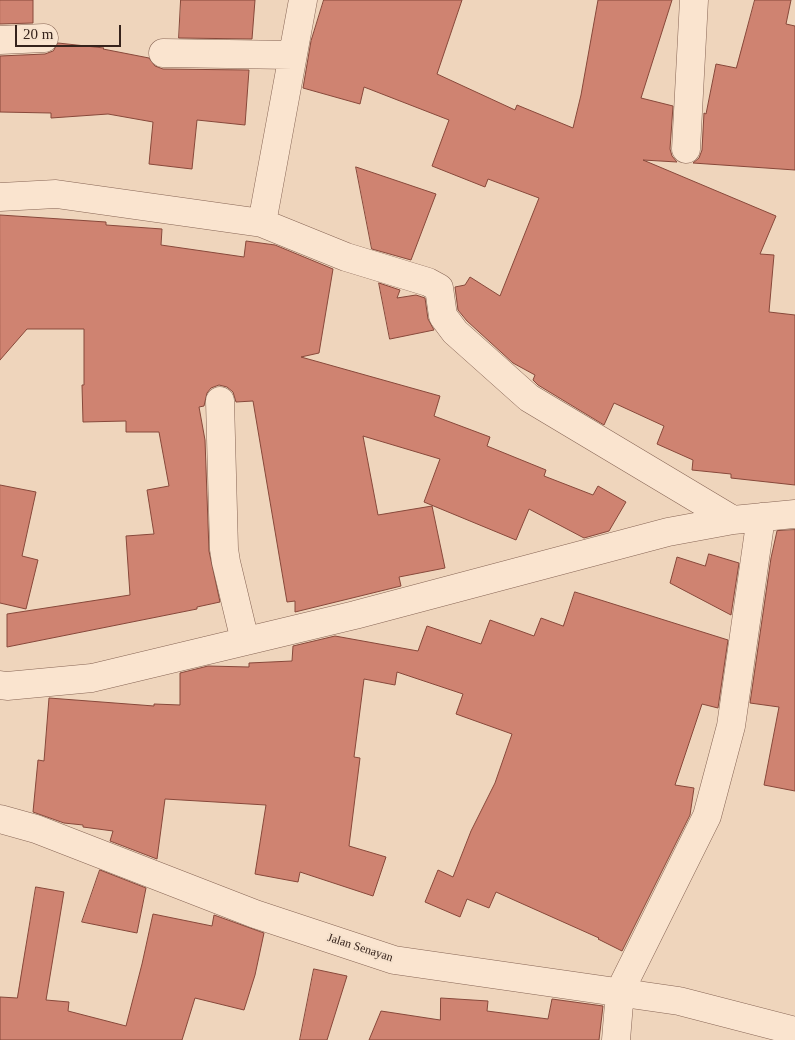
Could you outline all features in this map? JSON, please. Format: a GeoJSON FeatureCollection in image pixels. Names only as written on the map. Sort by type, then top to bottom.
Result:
{"type":"FeatureCollection","features":[{"type":"Feature","properties":{"kind":"street"},"geometry":{"type":"LineString","coordinates":[[262,223],[302,0]]}},
{"type":"Feature","properties":{"kind":"street"},"geometry":{"type":"LineString","coordinates":[[686,149],[694,0]]}},
{"type":"Feature","properties":{"kind":"street"},"geometry":{"type":"LineString","coordinates":[[0,40],[44,38]]}},
{"type":"Feature","properties":{"kind":"street"},"geometry":{"type":"LineString","coordinates":[[163,53],[292,55]]}},
{"type":"Feature","properties":{"kind":"street"},"geometry":{"type":"LineString","coordinates":[[0,197],[56,194],[262,223],[346,257],[434,285],[439,288],[443,316],[456,332],[529,398],[733,520]]}},
{"type":"Feature","properties":{"kind":"street"},"geometry":{"type":"LineString","coordinates":[[220,400],[224,548],[245,641]]}},
{"type":"Feature","properties":{"kind":"street"},"geometry":{"type":"LineString","coordinates":[[0,685],[7,686],[92,678],[355,614],[668,532],[733,520],[795,514]]}},
{"type":"Feature","properties":{"kind":"street"},"geometry":{"type":"LineString","coordinates":[[616,1040],[620,991],[707,816],[731,726],[761,517]]}},
{"type":"Feature","properties":{"kind":"street","name":"Jalan Senayan"},"geometry":{"type":"LineString","coordinates":[[0,819],[36,829],[255,914],[394,960],[679,1000],[795,1031]]}},
{"type":"Feature","properties":{"kind":"building"},"geometry":{"type":"Polygon","coordinates":[[[0,0],[33,0],[33,23],[0,24],[0,0]]]}},
{"type":"Feature","properties":{"kind":"building"},"geometry":{"type":"Polygon","coordinates":[[[181,0],[255,0],[252,39],[179,38],[181,0]]]}},
{"type":"Feature","properties":{"kind":"building"},"geometry":{"type":"Polygon","coordinates":[[[324,0],[462,0],[437,74],[515,110],[517,105],[573,128],[581,95],[598,0],[672,0],[641,98],[673,106],[670,149],[672,156],[677,162],[643,160],[776,216],[760,254],[774,255],[769,312],[795,315],[795,485],[731,478],[731,474],[692,470],[693,460],[657,444],[664,426],[614,403],[604,425],[538,385],[533,380],[535,375],[513,363],[467,321],[458,310],[455,287],[465,285],[470,277],[500,296],[539,198],[488,179],[485,187],[432,166],[449,120],[364,87],[360,104],[303,88],[311,41],[324,0]]]}},
{"type":"Feature","properties":{"kind":"building"},"geometry":{"type":"Polygon","coordinates":[[[755,0],[791,0],[786,24],[795,26],[795,170],[693,163],[699,158],[702,150],[704,113],[706,114],[716,64],[736,68],[755,0]]]}},
{"type":"Feature","properties":{"kind":"building"},"geometry":{"type":"Polygon","coordinates":[[[58,43],[104,48],[149,58],[155,66],[163,69],[249,70],[245,125],[197,120],[192,169],[149,164],[153,122],[108,114],[51,118],[51,113],[0,112],[0,56],[45,54],[53,51],[58,43]]]}},
{"type":"Feature","properties":{"kind":"building"},"geometry":{"type":"Polygon","coordinates":[[[356,167],[436,194],[411,260],[372,249],[356,167]]]}},
{"type":"Feature","properties":{"kind":"building"},"geometry":{"type":"Polygon","coordinates":[[[0,215],[106,222],[106,225],[162,229],[161,245],[244,257],[246,241],[275,245],[333,269],[319,353],[301,357],[440,396],[434,416],[490,437],[487,446],[546,470],[544,476],[593,495],[598,486],[626,502],[609,531],[584,538],[529,509],[516,540],[424,502],[440,459],[363,436],[378,515],[432,506],[445,568],[399,577],[401,586],[295,612],[295,601],[287,602],[253,401],[236,402],[233,392],[227,387],[219,385],[211,388],[207,393],[204,406],[199,407],[205,440],[209,551],[220,602],[197,607],[197,609],[7,647],[7,614],[130,595],[126,536],[154,534],[147,490],[169,486],[159,432],[126,432],[126,421],[83,422],[84,329],[27,329],[0,360],[0,215]]]}},
{"type":"Feature","properties":{"kind":"building"},"geometry":{"type":"Polygon","coordinates":[[[379,283],[400,290],[397,298],[416,295],[425,298],[428,319],[434,330],[390,339],[379,283]]]}},
{"type":"Feature","properties":{"kind":"building"},"geometry":{"type":"Polygon","coordinates":[[[0,485],[36,492],[22,556],[38,560],[26,609],[0,603],[0,485]]]}},
{"type":"Feature","properties":{"kind":"building"},"geometry":{"type":"Polygon","coordinates":[[[795,530],[795,791],[764,785],[779,707],[750,703],[771,558],[777,531],[795,530]]]}},
{"type":"Feature","properties":{"kind":"building"},"geometry":{"type":"Polygon","coordinates":[[[709,554],[739,563],[731,615],[670,583],[677,557],[705,566],[709,554]]]}},
{"type":"Feature","properties":{"kind":"building"},"geometry":{"type":"Polygon","coordinates":[[[575,592],[728,640],[718,708],[702,704],[675,785],[694,788],[690,815],[622,951],[599,938],[496,892],[489,908],[467,899],[460,917],[425,902],[438,870],[453,877],[471,831],[495,783],[512,734],[456,714],[463,694],[397,672],[395,685],[364,679],[354,757],[360,758],[349,846],[386,857],[373,896],[300,872],[298,882],[255,874],[266,805],[165,799],[157,859],[110,841],[113,831],[64,823],[33,812],[38,760],[44,761],[49,698],[154,706],[154,704],[180,705],[180,673],[208,666],[249,667],[249,663],[292,661],[293,646],[335,636],[418,651],[427,626],[481,644],[490,620],[534,636],[541,618],[563,626],[575,592]]]}},
{"type":"Feature","properties":{"kind":"building"},"geometry":{"type":"Polygon","coordinates":[[[100,870],[146,888],[137,933],[82,922],[100,870]]]}},
{"type":"Feature","properties":{"kind":"building"},"geometry":{"type":"Polygon","coordinates":[[[36,887],[64,892],[46,1000],[69,1002],[68,1011],[126,1026],[153,914],[212,926],[214,915],[264,933],[255,975],[244,1010],[195,998],[182,1040],[0,1040],[0,997],[17,998],[36,887]]]}},
{"type":"Feature","properties":{"kind":"building"},"geometry":{"type":"Polygon","coordinates":[[[314,969],[347,976],[327,1040],[300,1040],[314,969]]]}},
{"type":"Feature","properties":{"kind":"building"},"geometry":{"type":"Polygon","coordinates":[[[441,998],[488,1001],[487,1011],[548,1019],[552,999],[603,1006],[599,1040],[369,1040],[381,1011],[440,1020],[441,998]]]}}]}
